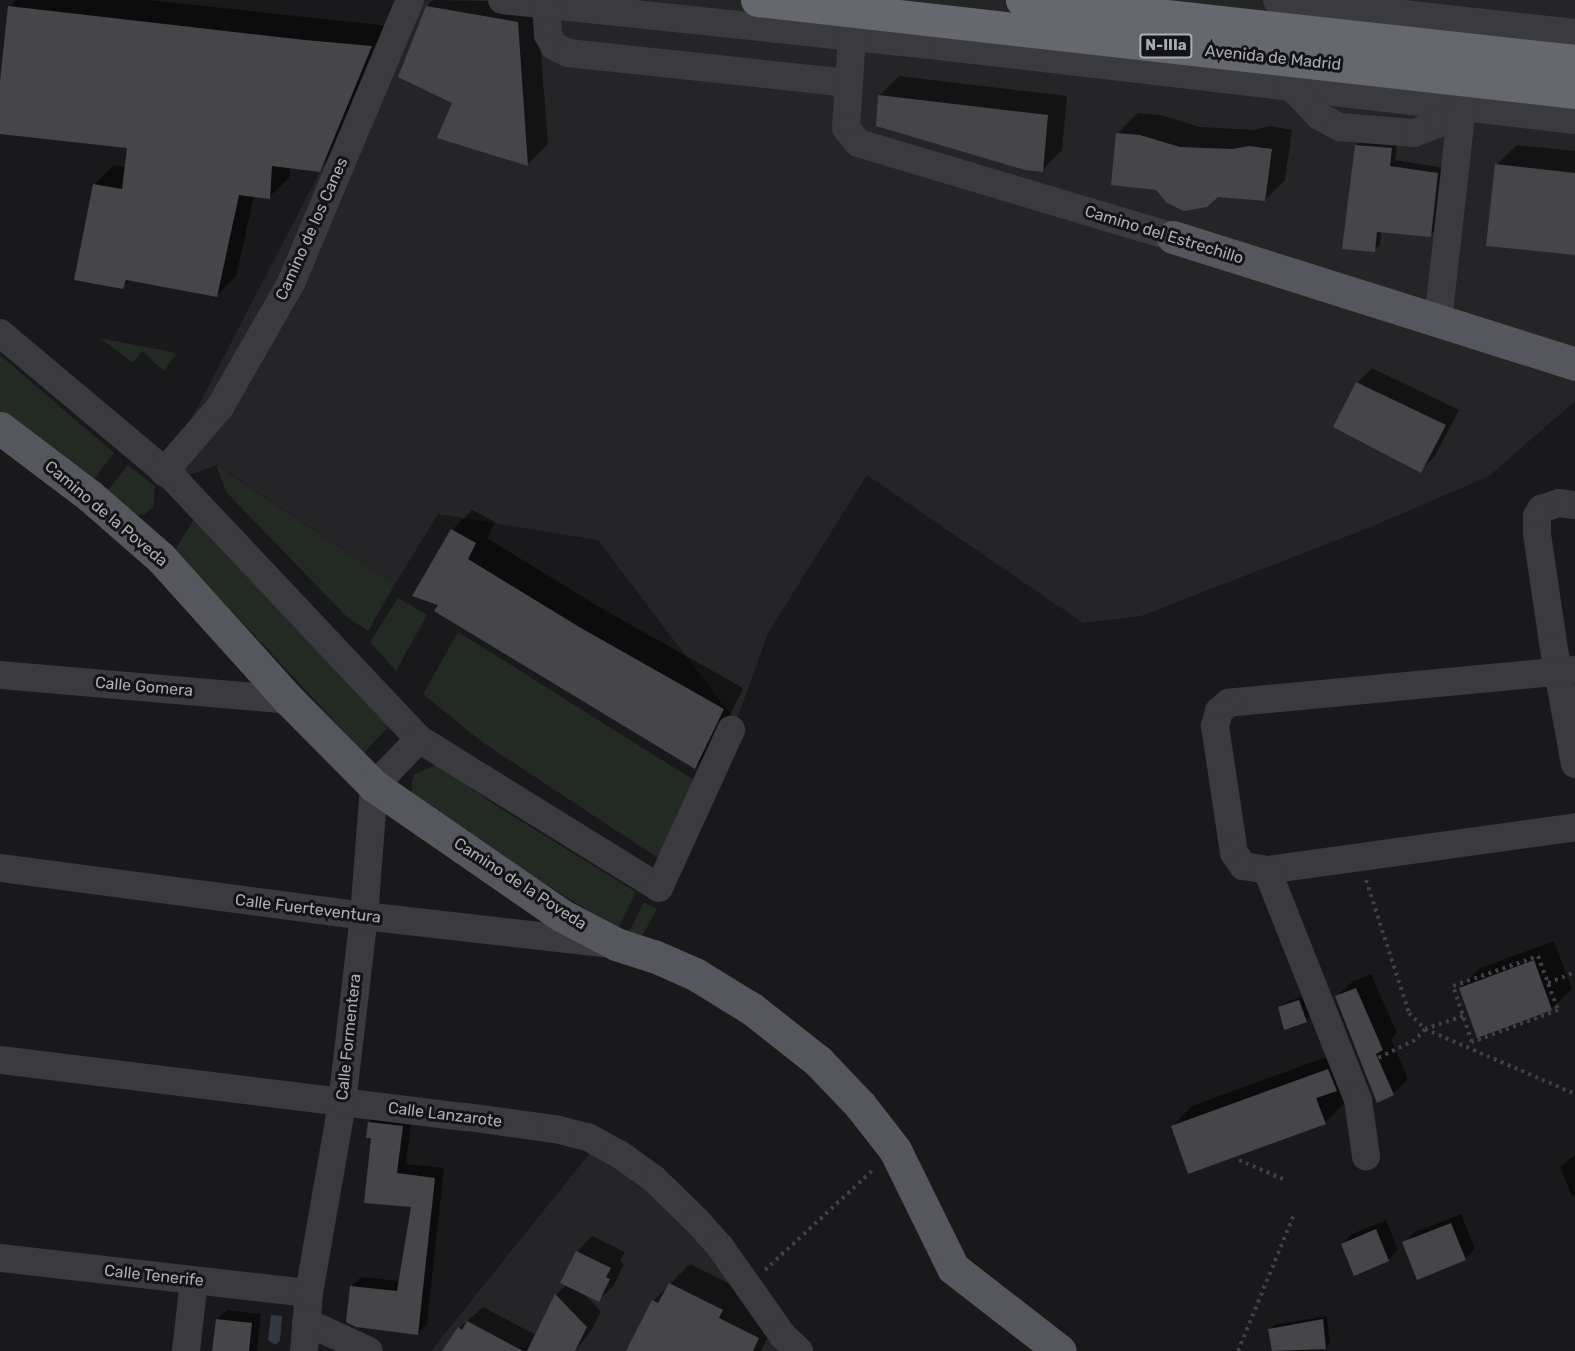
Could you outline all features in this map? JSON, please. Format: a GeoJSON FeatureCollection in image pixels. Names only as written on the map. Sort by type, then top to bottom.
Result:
{"type":"FeatureCollection","features":[{"type":"Feature","properties":{"kind":"highway","name":"Avenida de Madrid"},"geometry":{"type":"LineString","coordinates":[[757,0],[1575,92]]}},
{"type":"Feature","properties":{"kind":"highway","name":"Avenida de Madrid"},"geometry":{"type":"LineString","coordinates":[[1022,0],[1575,62]]}},
{"type":"Feature","properties":{"kind":"main road","name":"Camino del Estrechillo"},"geometry":{"type":"LineString","coordinates":[[1173,237],[1575,364]]}},
{"type":"Feature","properties":{"kind":"main road","name":"Camino de la Poveda"},"geometry":{"type":"LineString","coordinates":[[0,428],[90,496],[161,558],[289,700],[374,786],[561,915],[616,944],[654,956],[695,974],[752,1008],[818,1061],[860,1104],[895,1150],[953,1268],[1058,1350]]}},
{"type":"Feature","properties":{"kind":"street","name":"Camino de los Canes"},"geometry":{"type":"LineString","coordinates":[[164,471],[220,407],[291,283],[410,0]]}},
{"type":"Feature","properties":{"kind":"street"},"geometry":{"type":"LineString","coordinates":[[502,0],[1291,86],[1575,120]]}},
{"type":"Feature","properties":{"kind":"street"},"geometry":{"type":"LineString","coordinates":[[1277,0],[1575,33]]}},
{"type":"Feature","properties":{"kind":"street"},"geometry":{"type":"LineString","coordinates":[[546,5],[548,35],[554,46],[568,54],[848,84]]}},
{"type":"Feature","properties":{"kind":"street","name":"Camino del Estrechillo"},"geometry":{"type":"LineString","coordinates":[[852,37],[846,128],[858,143],[1173,237]]}},
{"type":"Feature","properties":{"kind":"street"},"geometry":{"type":"LineString","coordinates":[[1438,321],[1462,108]]}},
{"type":"Feature","properties":{"kind":"street"},"geometry":{"type":"LineString","coordinates":[[0,333],[175,480],[419,739],[659,888],[730,730]]}},
{"type":"Feature","properties":{"kind":"street"},"geometry":{"type":"LineString","coordinates":[[1575,505],[1559,503],[1541,509],[1537,516],[1537,534],[1569,664],[1575,764]]}},
{"type":"Feature","properties":{"kind":"street"},"geometry":{"type":"LineString","coordinates":[[1569,664],[1229,703],[1220,711],[1215,726],[1234,853],[1242,866],[1267,870],[1358,857],[1397,842],[1575,827]]}},
{"type":"Feature","properties":{"kind":"street","name":"Calle Gomera"},"geometry":{"type":"LineString","coordinates":[[0,675],[289,700]]}},
{"type":"Feature","properties":{"kind":"street"},"geometry":{"type":"LineString","coordinates":[[374,786],[419,739]]}},
{"type":"Feature","properties":{"kind":"street","name":"Calle Formentera"},"geometry":{"type":"LineString","coordinates":[[304,1351],[309,1293],[342,1103],[364,916],[374,786]]}},
{"type":"Feature","properties":{"kind":"street","name":"Calle Fuerteventura"},"geometry":{"type":"LineString","coordinates":[[0,868],[364,916],[616,944]]}},
{"type":"Feature","properties":{"kind":"street"},"geometry":{"type":"LineString","coordinates":[[1267,870],[1358,1100],[1366,1156]]}},
{"type":"Feature","properties":{"kind":"street","name":"Calle Lanzarote"},"geometry":{"type":"LineString","coordinates":[[0,1060],[555,1129],[588,1137],[619,1154],[654,1179],[690,1214],[721,1248],[783,1336],[799,1351]]}},
{"type":"Feature","properties":{"kind":"street","name":"Calle Tenerife"},"geometry":{"type":"LineString","coordinates":[[0,1262],[309,1293]]}},
{"type":"Feature","properties":{"kind":"street"},"geometry":{"type":"LineString","coordinates":[[186,1351],[194,1280]]}},
{"type":"Feature","properties":{"kind":"street"},"geometry":{"type":"LineString","coordinates":[[306,1322],[369,1351]]}},
{"type":"Feature","properties":{"kind":"path"},"geometry":{"type":"LineString","coordinates":[[1358,857],[1410,1013],[1425,1029],[1575,1094]]}},
{"type":"Feature","properties":{"kind":"path"},"geometry":{"type":"LineString","coordinates":[[1538,956],[1558,1010],[1472,1042],[1463,1016],[1452,986],[1538,956]]}},
{"type":"Feature","properties":{"kind":"path"},"geometry":{"type":"LineString","coordinates":[[1548,983],[1575,972]]}},
{"type":"Feature","properties":{"kind":"path"},"geometry":{"type":"LineString","coordinates":[[1378,1058],[1415,1040],[1425,1029],[1463,1016]]}},
{"type":"Feature","properties":{"kind":"path"},"geometry":{"type":"LineString","coordinates":[[747,1287],[895,1150]]}},
{"type":"Feature","properties":{"kind":"path"},"geometry":{"type":"LineString","coordinates":[[1239,1160],[1283,1179]]}},
{"type":"Feature","properties":{"kind":"path"},"geometry":{"type":"LineString","coordinates":[[1238,1351],[1295,1212]]}},
{"type":"Feature","properties":{"kind":"shaded area"},"geometry":{"type":"Polygon","coordinates":[[[409,0],[1575,0],[1575,401],[1489,476],[1371,527],[1141,616],[1083,623],[867,475],[768,633],[736,722],[598,540],[438,514],[395,584],[217,465],[175,480],[164,472],[409,0]]]}},
{"type":"Feature","properties":{"kind":"shaded area"},"geometry":{"type":"Polygon","coordinates":[[[100,338],[177,353],[164,371],[142,351],[133,363],[100,338]]]}},
{"type":"Feature","properties":{"kind":"shaded area"},"geometry":{"type":"Polygon","coordinates":[[[0,355],[114,453],[89,486],[0,411],[0,355]]]}},
{"type":"Feature","properties":{"kind":"shaded area"},"geometry":{"type":"Polygon","coordinates":[[[128,465],[155,486],[153,508],[143,515],[129,515],[103,496],[128,465]]]}},
{"type":"Feature","properties":{"kind":"shaded area"},"geometry":{"type":"Polygon","coordinates":[[[216,465],[395,584],[368,631],[348,618],[227,493],[216,465]]]}},
{"type":"Feature","properties":{"kind":"shaded area"},"geometry":{"type":"Polygon","coordinates":[[[194,519],[392,723],[364,753],[175,550],[194,519]]]}},
{"type":"Feature","properties":{"kind":"shaded area"},"geometry":{"type":"Polygon","coordinates":[[[398,598],[427,615],[396,671],[370,642],[398,598]]]}},
{"type":"Feature","properties":{"kind":"shaded area"},"geometry":{"type":"Polygon","coordinates":[[[458,632],[694,780],[661,860],[482,742],[423,694],[458,632]]]}},
{"type":"Feature","properties":{"kind":"shaded area"},"geometry":{"type":"Polygon","coordinates":[[[437,764],[495,805],[636,892],[618,929],[464,833],[412,794],[412,781],[415,774],[437,764]]]}},
{"type":"Feature","properties":{"kind":"shaded area"},"geometry":{"type":"Polygon","coordinates":[[[644,902],[657,909],[641,938],[629,932],[644,902]]]}},
{"type":"Feature","properties":{"kind":"shaded area"},"geometry":{"type":"Polygon","coordinates":[[[590,1153],[638,1181],[720,1263],[778,1351],[431,1351],[590,1153]]]}},
{"type":"Feature","properties":{"kind":"shaded area"},"geometry":{"type":"Polygon","coordinates":[[[271,1315],[282,1316],[280,1341],[275,1345],[268,1340],[271,1315]]]}},
{"type":"Feature","properties":{"kind":"building"},"geometry":{"type":"Polygon","coordinates":[[[8,6],[372,46],[320,172],[272,166],[270,199],[239,195],[217,297],[126,280],[123,289],[74,280],[93,184],[122,189],[127,148],[0,134],[0,81],[8,6]]]}},
{"type":"Feature","properties":{"kind":"building"},"geometry":{"type":"Polygon","coordinates":[[[426,6],[518,22],[528,166],[437,138],[452,103],[398,77],[426,6]]]}},
{"type":"Feature","properties":{"kind":"building"},"geometry":{"type":"Polygon","coordinates":[[[878,95],[1048,115],[1043,172],[1025,170],[876,126],[878,95]]]}},
{"type":"Feature","properties":{"kind":"building"},"geometry":{"type":"Polygon","coordinates":[[[1116,133],[1140,135],[1180,147],[1233,149],[1249,146],[1272,149],[1265,201],[1218,197],[1207,207],[1184,211],[1167,203],[1156,190],[1111,185],[1116,133]]]}},
{"type":"Feature","properties":{"kind":"building"},"geometry":{"type":"Polygon","coordinates":[[[1355,145],[1392,148],[1390,166],[1438,173],[1431,237],[1377,232],[1375,252],[1342,249],[1355,145]]]}},
{"type":"Feature","properties":{"kind":"building"},"geometry":{"type":"Polygon","coordinates":[[[1495,164],[1575,173],[1575,255],[1486,246],[1495,164]]]}},
{"type":"Feature","properties":{"kind":"building"},"geometry":{"type":"Polygon","coordinates":[[[1356,382],[1446,425],[1421,473],[1333,427],[1356,382]]]}},
{"type":"Feature","properties":{"kind":"building"},"geometry":{"type":"Polygon","coordinates":[[[451,529],[476,543],[468,559],[581,628],[724,709],[695,769],[434,611],[438,605],[412,596],[451,529]]]}},
{"type":"Feature","properties":{"kind":"building"},"geometry":{"type":"Polygon","coordinates":[[[1534,960],[1552,1010],[1477,1038],[1459,988],[1534,960]]]}},
{"type":"Feature","properties":{"kind":"building"},"geometry":{"type":"Polygon","coordinates":[[[1356,988],[1383,1050],[1376,1054],[1394,1095],[1377,1103],[1335,996],[1356,988]]]}},
{"type":"Feature","properties":{"kind":"building"},"geometry":{"type":"Polygon","coordinates":[[[1299,1000],[1307,1022],[1284,1030],[1278,1007],[1299,1000]]]}},
{"type":"Feature","properties":{"kind":"building"},"geometry":{"type":"Polygon","coordinates":[[[1328,1069],[1337,1091],[1316,1098],[1326,1124],[1188,1174],[1171,1126],[1328,1069]]]}},
{"type":"Feature","properties":{"kind":"building"},"geometry":{"type":"Polygon","coordinates":[[[368,1122],[403,1126],[397,1173],[435,1178],[418,1335],[356,1327],[346,1322],[350,1286],[397,1291],[411,1207],[364,1203],[371,1138],[366,1138],[368,1122]]]}},
{"type":"Feature","properties":{"kind":"building"},"geometry":{"type":"Polygon","coordinates":[[[1451,1223],[1466,1260],[1417,1280],[1402,1242],[1451,1223]]]}},
{"type":"Feature","properties":{"kind":"building"},"geometry":{"type":"Polygon","coordinates":[[[1376,1229],[1389,1261],[1354,1276],[1341,1244],[1376,1229]]]}},
{"type":"Feature","properties":{"kind":"building"},"geometry":{"type":"Polygon","coordinates":[[[576,1251],[611,1268],[606,1277],[610,1279],[599,1302],[560,1283],[576,1251]]]}},
{"type":"Feature","properties":{"kind":"building"},"geometry":{"type":"Polygon","coordinates":[[[669,1283],[723,1310],[719,1318],[759,1338],[753,1351],[626,1351],[652,1300],[658,1303],[669,1283]]]}},
{"type":"Feature","properties":{"kind":"building"},"geometry":{"type":"Polygon","coordinates":[[[555,1294],[587,1327],[575,1351],[527,1351],[555,1294]]]}},
{"type":"Feature","properties":{"kind":"building"},"geometry":{"type":"Polygon","coordinates":[[[216,1319],[252,1323],[249,1351],[212,1351],[216,1319]]]}},
{"type":"Feature","properties":{"kind":"building"},"geometry":{"type":"Polygon","coordinates":[[[1323,1319],[1326,1349],[1272,1351],[1268,1329],[1323,1319]]]}},
{"type":"Feature","properties":{"kind":"building"},"geometry":{"type":"Polygon","coordinates":[[[467,1321],[523,1351],[442,1351],[458,1327],[462,1330],[467,1321]]]}}]}
